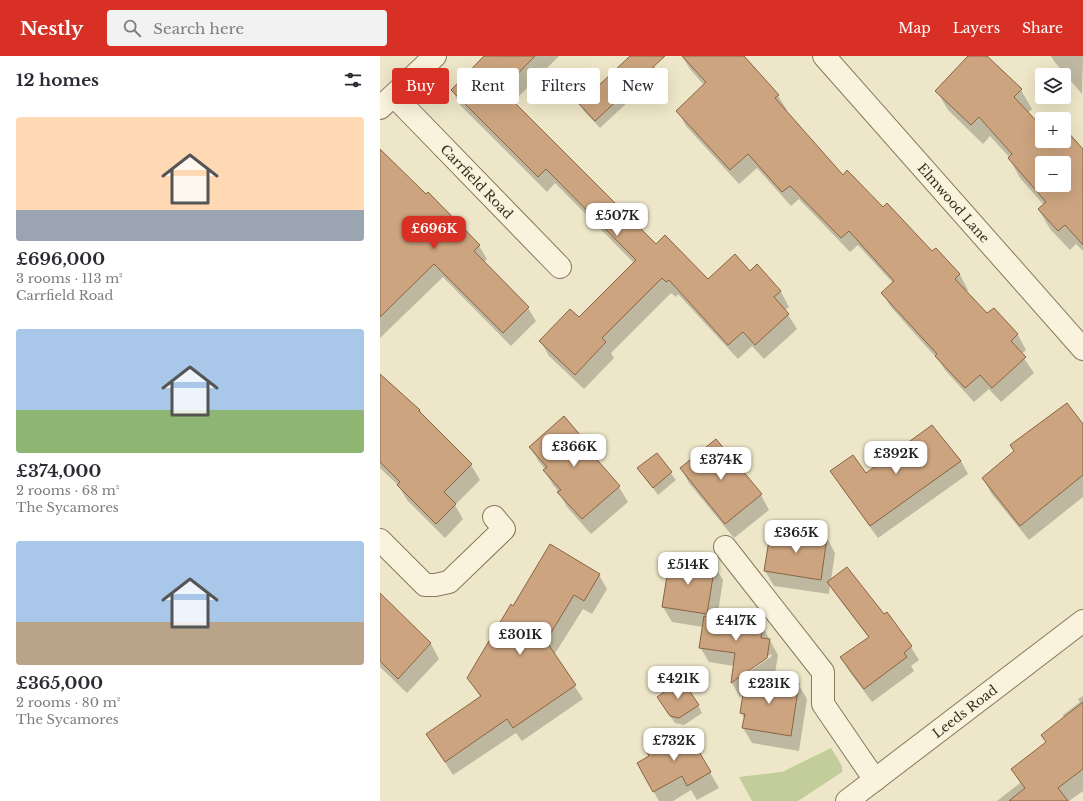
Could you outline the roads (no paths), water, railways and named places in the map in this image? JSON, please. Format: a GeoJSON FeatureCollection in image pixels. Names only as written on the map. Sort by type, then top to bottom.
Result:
{"type":"FeatureCollection","features":[{"type":"Feature","properties":{"kind":"street"},"geometry":{"type":"LineString","coordinates":[[387,102],[435,56]]}},
{"type":"Feature","properties":{"kind":"street","name":"Elmwood Lane"},"geometry":{"type":"LineString","coordinates":[[824,56],[1083,349]]}},
{"type":"Feature","properties":{"kind":"street","name":"Carrfield Road"},"geometry":{"type":"LineString","coordinates":[[387,102],[560,266]]}},
{"type":"Feature","properties":{"kind":"street"},"geometry":{"type":"LineString","coordinates":[[380,540],[425,585],[436,585],[449,582],[504,529],[494,517]]}},
{"type":"Feature","properties":{"kind":"street"},"geometry":{"type":"LineString","coordinates":[[725,547],[823,672],[823,704],[875,780]]}},
{"type":"Feature","properties":{"kind":"street","name":"Leeds Road"},"geometry":{"type":"LineString","coordinates":[[847,801],[1083,621]]}}]}
